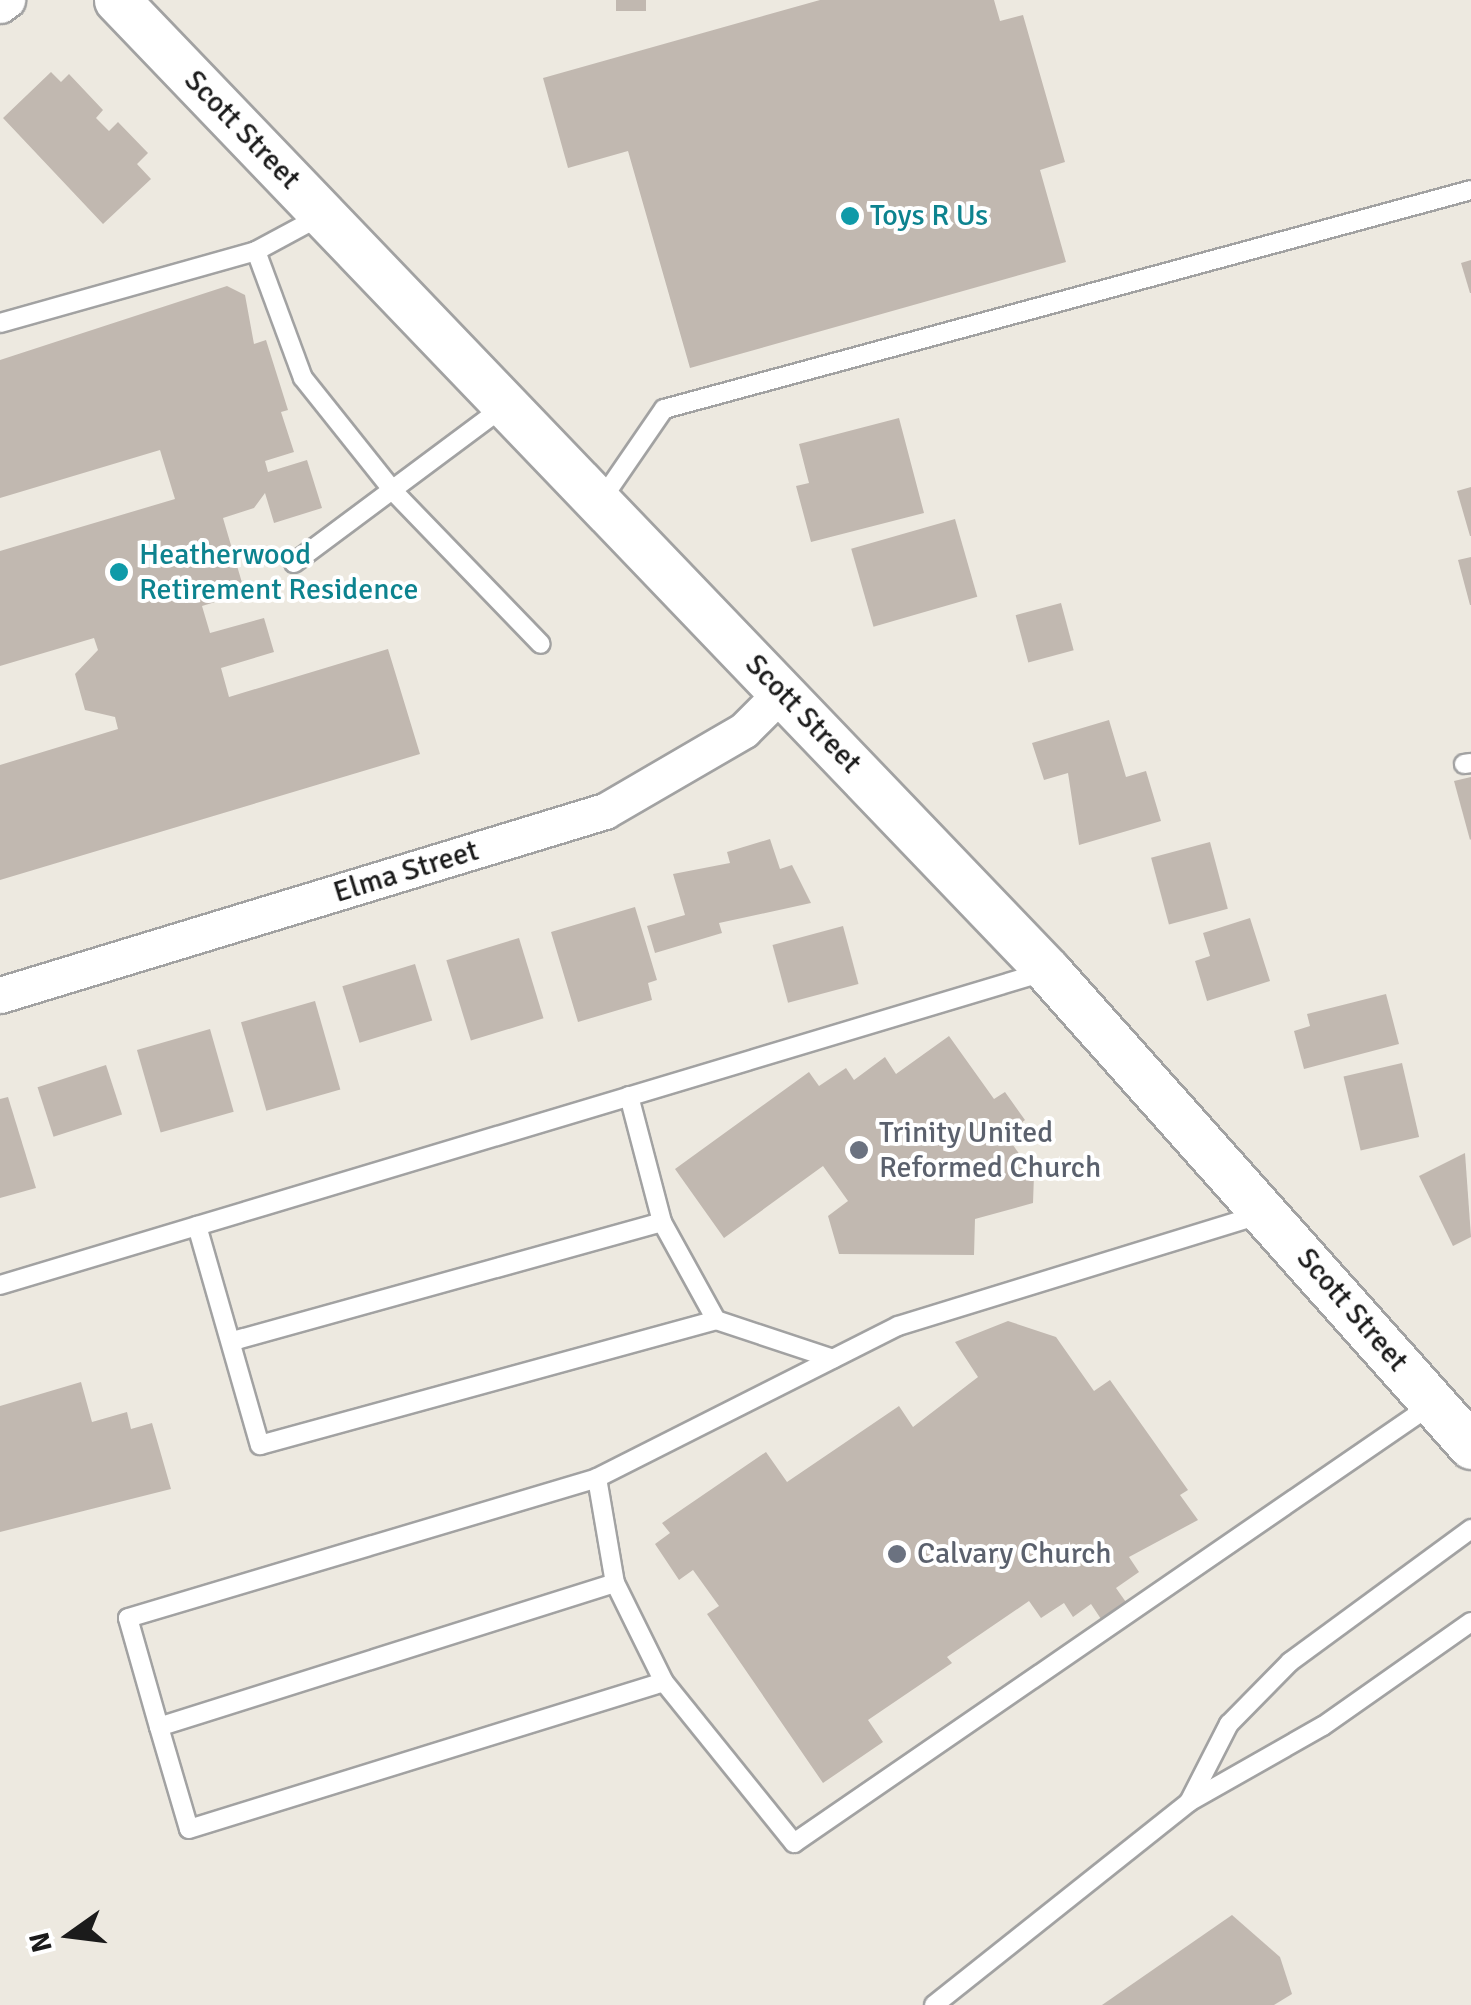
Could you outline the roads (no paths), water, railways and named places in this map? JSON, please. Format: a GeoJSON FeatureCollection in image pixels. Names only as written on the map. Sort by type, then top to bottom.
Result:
{"type":"FeatureCollection","features":[{"type":"Feature","properties":{"kind":"street"},"geometry":{"type":"LineString","coordinates":[[0,5],[7,0]]}},
{"type":"Feature","properties":{"kind":"street","name":"Scott Street"},"geometry":{"type":"LineString","coordinates":[[117,0],[1048,971],[1471,1446]]}},
{"type":"Feature","properties":{"kind":"street","name":"Elma Street"},"geometry":{"type":"LineString","coordinates":[[0,995],[605,811],[744,730],[782,692]]}},
{"type":"Feature","properties":{"kind":"lane"},"geometry":{"type":"LineString","coordinates":[[600,502],[664,408],[1471,190]]}},
{"type":"Feature","properties":{"kind":"lane"},"geometry":{"type":"LineString","coordinates":[[0,323],[256,251],[324,215]]}},
{"type":"Feature","properties":{"kind":"lane"},"geometry":{"type":"LineString","coordinates":[[256,251],[303,378],[394,492],[540,644]]}},
{"type":"Feature","properties":{"kind":"lane"},"geometry":{"type":"LineString","coordinates":[[294,563],[506,406]]}},
{"type":"Feature","properties":{"kind":"lane"},"geometry":{"type":"LineString","coordinates":[[0,1285],[1048,971]]}},
{"type":"Feature","properties":{"kind":"lane"},"geometry":{"type":"LineString","coordinates":[[629,1096],[662,1222],[716,1320]]}},
{"type":"Feature","properties":{"kind":"lane"},"geometry":{"type":"LineString","coordinates":[[664,1682],[190,1829],[128,1618],[596,1478],[898,1326],[1266,1212]]}},
{"type":"Feature","properties":{"kind":"lane"},"geometry":{"type":"LineString","coordinates":[[233,1341],[662,1222]]}},
{"type":"Feature","properties":{"kind":"lane"},"geometry":{"type":"LineString","coordinates":[[197,1226],[260,1444],[716,1320],[833,1359]]}},
{"type":"Feature","properties":{"kind":"lane"},"geometry":{"type":"LineString","coordinates":[[596,1478],[616,1584],[664,1682],[794,1843],[1433,1403]]}},
{"type":"Feature","properties":{"kind":"lane"},"geometry":{"type":"LineString","coordinates":[[1189,1802],[1204,1761],[1258,1690],[1471,1529]]}},
{"type":"Feature","properties":{"kind":"lane"},"geometry":{"type":"LineString","coordinates":[[159,1727],[616,1584]]}},
{"type":"Feature","properties":{"kind":"lane"},"geometry":{"type":"LineString","coordinates":[[934,2005],[1189,1802],[1322,1726],[1471,1622]]}},
{"type":"Feature","properties":{"kind":"place","name":"Toys R Us"},"geometry":{"type":"Point","coordinates":[850,216]}},
{"type":"Feature","properties":{"kind":"place","name":"Heatherwood Retirement Residence"},"geometry":{"type":"Point","coordinates":[119,572]}},
{"type":"Feature","properties":{"kind":"place","name":"Trinity United Reformed Church"},"geometry":{"type":"Point","coordinates":[859,1150]}},
{"type":"Feature","properties":{"kind":"place","name":"Calvary Church"},"geometry":{"type":"Point","coordinates":[897,1554]}}]}
